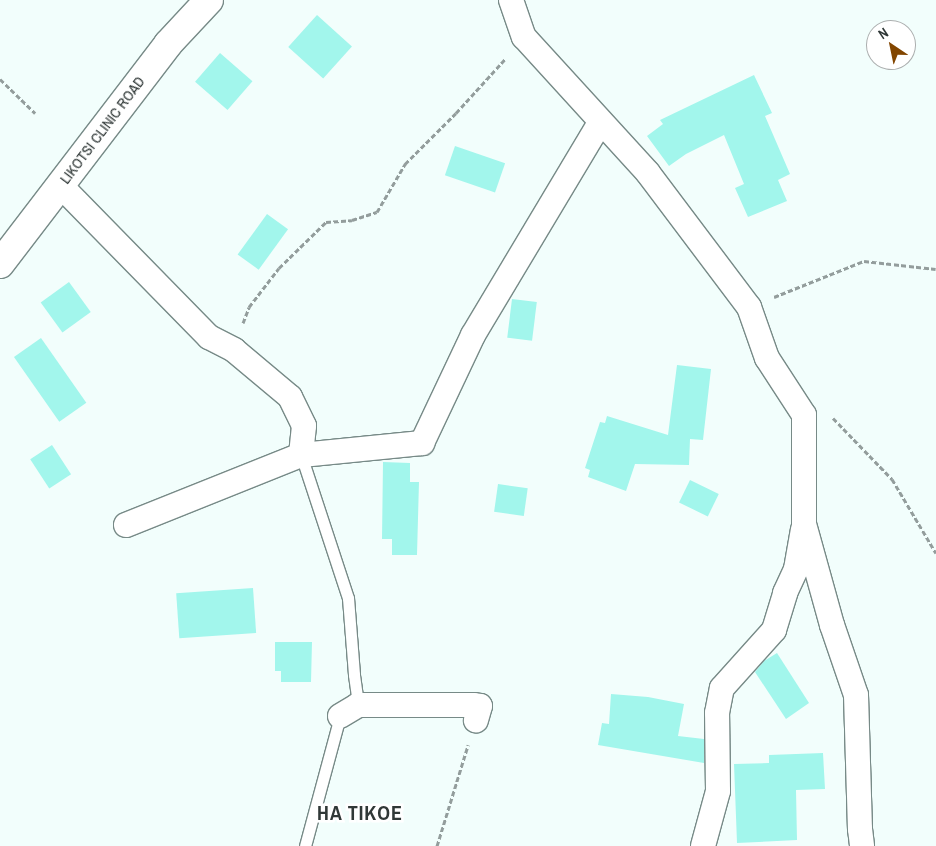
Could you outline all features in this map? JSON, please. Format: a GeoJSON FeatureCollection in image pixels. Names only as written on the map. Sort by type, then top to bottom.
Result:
{"type":"FeatureCollection","features":[{"type":"Feature","properties":{"kind":"street","name":"LIKOTSI CLINIC ROAD"},"geometry":{"type":"LineString","coordinates":[[0,264],[168,44],[209,0]]}},
{"type":"Feature","properties":{"kind":"street"},"geometry":{"type":"LineString","coordinates":[[511,0],[524,37],[600,123],[648,173],[749,307],[766,358],[804,415],[804,524],[796,569],[785,593],[774,630],[722,688],[717,713],[718,791],[703,846]]}},
{"type":"Feature","properties":{"kind":"street"},"geometry":{"type":"LineString","coordinates":[[126,525],[300,455],[422,443],[473,335],[600,123]]}},
{"type":"Feature","properties":{"kind":"street"},"geometry":{"type":"LineString","coordinates":[[60,185],[209,337],[234,350],[290,397],[304,426],[300,455]]}},
{"type":"Feature","properties":{"kind":"street"},"geometry":{"type":"LineString","coordinates":[[804,524],[832,625],[856,695],[862,846]]}},
{"type":"Feature","properties":{"kind":"street"},"geometry":{"type":"LineString","coordinates":[[349,710],[474,705],[480,706],[476,720]]}},
{"type":"Feature","properties":{"kind":"lane"},"geometry":{"type":"LineString","coordinates":[[300,455],[348,598],[354,675],[349,710],[305,846]]}},
{"type":"Feature","properties":{"kind":"path"},"geometry":{"type":"LineString","coordinates":[[234,350],[249,307],[279,268],[326,222],[352,220],[377,212],[405,164],[456,113],[524,37]]}},
{"type":"Feature","properties":{"kind":"path"},"geometry":{"type":"LineString","coordinates":[[0,79],[35,113]]}},
{"type":"Feature","properties":{"kind":"path"},"geometry":{"type":"LineString","coordinates":[[749,307],[864,261],[936,269]]}},
{"type":"Feature","properties":{"kind":"path"},"geometry":{"type":"LineString","coordinates":[[829,414],[892,479],[936,553]]}},
{"type":"Feature","properties":{"kind":"path"},"geometry":{"type":"LineString","coordinates":[[438,846],[476,720]]}},
{"type":"Feature","properties":{"kind":"building"},"geometry":{"type":"Polygon","coordinates":[[[317,15],[352,46],[323,78],[288,47],[317,15]]]}},
{"type":"Feature","properties":{"kind":"building"},"geometry":{"type":"Polygon","coordinates":[[[220,53],[252,81],[228,110],[195,82],[220,53]]]}},
{"type":"Feature","properties":{"kind":"building"},"geometry":{"type":"Polygon","coordinates":[[[754,75],[772,113],[765,116],[790,174],[778,180],[787,201],[748,217],[735,188],[744,184],[724,135],[686,154],[669,166],[647,136],[663,124],[660,120],[754,75]]]}},
{"type":"Feature","properties":{"kind":"building"},"geometry":{"type":"Polygon","coordinates":[[[455,146],[505,163],[495,193],[445,175],[455,146]]]}},
{"type":"Feature","properties":{"kind":"building"},"geometry":{"type":"Polygon","coordinates":[[[267,214],[288,229],[259,270],[238,254],[267,214]]]}},
{"type":"Feature","properties":{"kind":"building"},"geometry":{"type":"Polygon","coordinates":[[[69,282],[91,312],[62,333],[41,303],[69,282]]]}},
{"type":"Feature","properties":{"kind":"building"},"geometry":{"type":"Polygon","coordinates":[[[512,299],[537,302],[532,341],[507,338],[512,299]]]}},
{"type":"Feature","properties":{"kind":"building"},"geometry":{"type":"Polygon","coordinates":[[[41,338],[86,403],[59,422],[14,357],[41,338]]]}},
{"type":"Feature","properties":{"kind":"building"},"geometry":{"type":"Polygon","coordinates":[[[677,365],[711,369],[703,440],[690,439],[689,465],[635,464],[626,491],[588,477],[590,470],[585,468],[600,422],[605,423],[607,416],[668,435],[677,365]]]}},
{"type":"Feature","properties":{"kind":"building"},"geometry":{"type":"Polygon","coordinates":[[[52,445],[71,474],[49,489],[30,459],[52,445]]]}},
{"type":"Feature","properties":{"kind":"building"},"geometry":{"type":"Polygon","coordinates":[[[383,462],[410,463],[410,482],[419,482],[417,555],[392,555],[392,539],[382,539],[383,462]]]}},
{"type":"Feature","properties":{"kind":"building"},"geometry":{"type":"Polygon","coordinates":[[[690,480],[719,494],[708,516],[679,502],[690,480]]]}},
{"type":"Feature","properties":{"kind":"building"},"geometry":{"type":"Polygon","coordinates":[[[498,484],[528,488],[524,516],[494,512],[498,484]]]}},
{"type":"Feature","properties":{"kind":"building"},"geometry":{"type":"Polygon","coordinates":[[[253,588],[256,633],[179,638],[176,593],[253,588]]]}},
{"type":"Feature","properties":{"kind":"building"},"geometry":{"type":"Polygon","coordinates":[[[275,642],[312,642],[311,682],[281,682],[281,671],[275,671],[275,642]]]}},
{"type":"Feature","properties":{"kind":"building"},"geometry":{"type":"Polygon","coordinates":[[[777,653],[809,703],[786,719],[755,672],[764,661],[777,653]]]}},
{"type":"Feature","properties":{"kind":"building"},"geometry":{"type":"Polygon","coordinates":[[[611,694],[648,697],[684,704],[678,736],[704,739],[704,763],[598,745],[602,723],[609,724],[611,694]]]}},
{"type":"Feature","properties":{"kind":"building"},"geometry":{"type":"Polygon","coordinates":[[[823,753],[825,789],[796,790],[797,840],[737,843],[734,764],[769,763],[769,755],[823,753]]]}},
{"type":"Feature","properties":{"kind":"district","name":"HA TIKOE"},"geometry":{"type":"Point","coordinates":[360,812]}}]}
